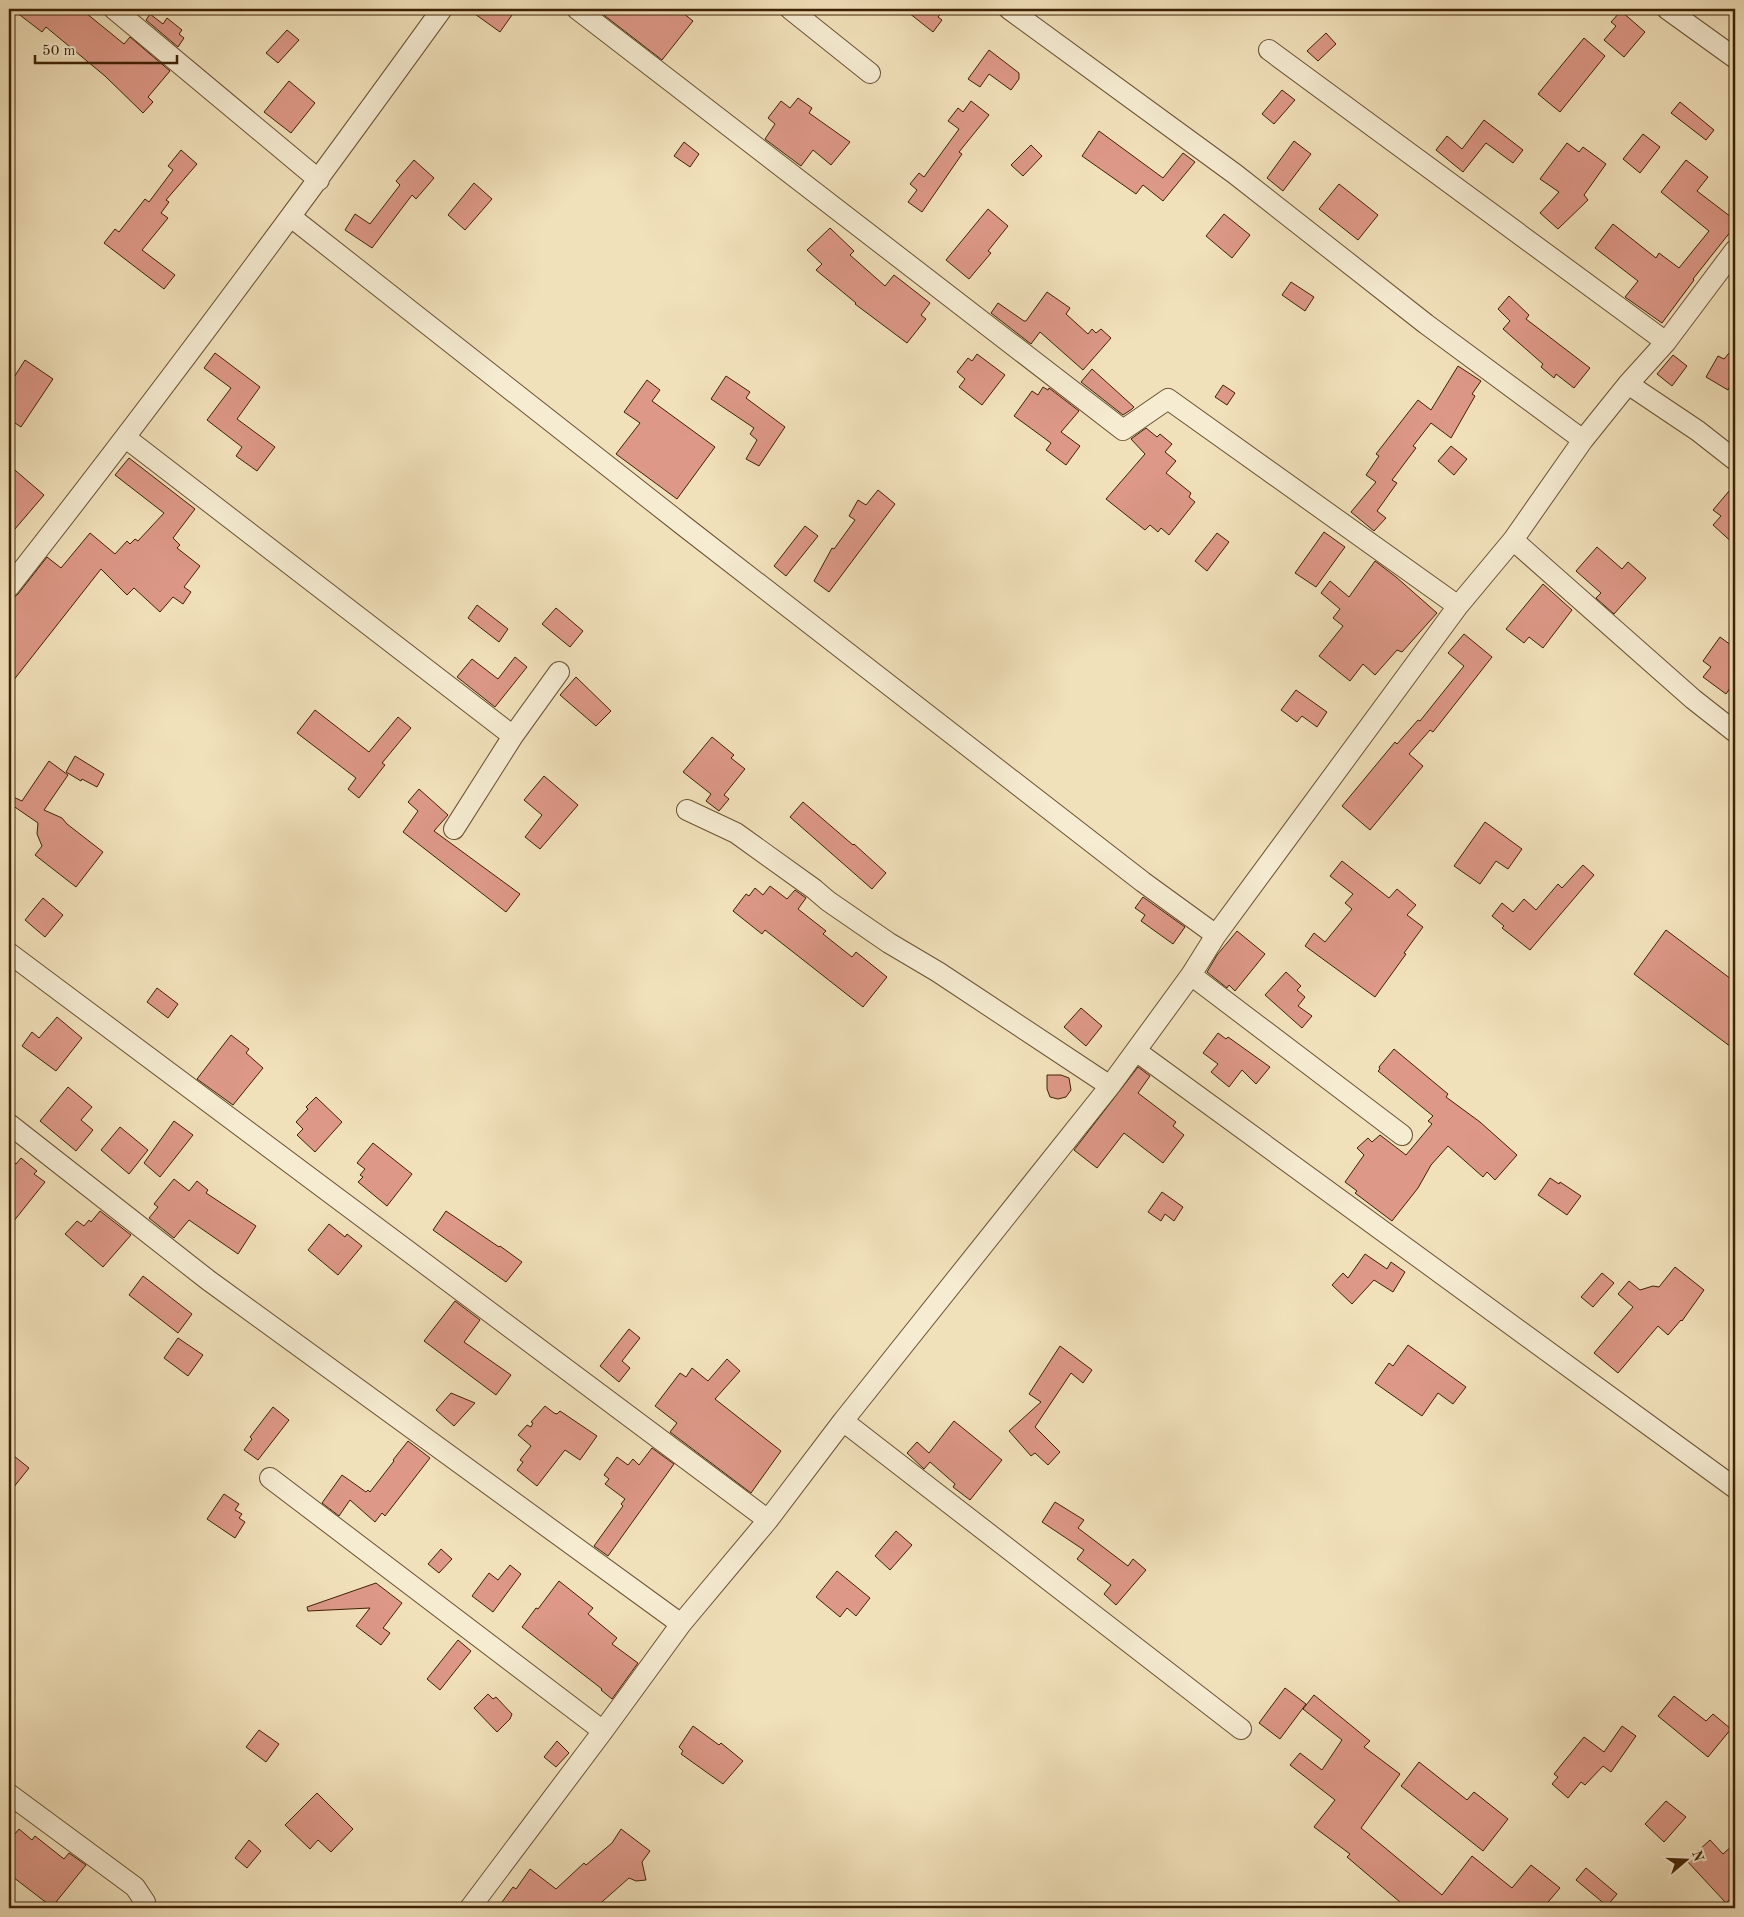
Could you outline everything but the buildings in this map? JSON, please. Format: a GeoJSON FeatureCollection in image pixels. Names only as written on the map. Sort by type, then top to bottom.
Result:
{"type":"FeatureCollection","features":[{"type":"Feature","properties":{"kind":"street"},"geometry":{"type":"LineString","coordinates":[[114,9],[319,180]]}},
{"type":"Feature","properties":{"kind":"street"},"geometry":{"type":"LineString","coordinates":[[9,587],[126,438],[319,180],[442,9]]}},
{"type":"Feature","properties":{"kind":"street"},"geometry":{"type":"LineString","coordinates":[[577,9],[1123,430],[1168,399],[1458,606]]}},
{"type":"Feature","properties":{"kind":"street"},"geometry":{"type":"LineString","coordinates":[[790,9],[870,73]]}},
{"type":"Feature","properties":{"kind":"street"},"geometry":{"type":"LineString","coordinates":[[1009,9],[1235,174],[1418,318],[1583,440]]}},
{"type":"Feature","properties":{"kind":"street"},"geometry":{"type":"LineString","coordinates":[[1667,9],[1735,58]]}},
{"type":"Feature","properties":{"kind":"street"},"geometry":{"type":"LineString","coordinates":[[1269,50],[1666,342]]}},
{"type":"Feature","properties":{"kind":"street"},"geometry":{"type":"LineString","coordinates":[[291,217],[684,526],[1143,882],[1216,935]]}},
{"type":"Feature","properties":{"kind":"street"},"geometry":{"type":"LineString","coordinates":[[470,1908],[603,1732],[680,1624],[768,1520],[844,1421],[1110,1086],[1191,975],[1216,935],[1458,606],[1513,540],[1583,440],[1628,384],[1666,342],[1735,250]]}},
{"type":"Feature","properties":{"kind":"street"},"geometry":{"type":"LineString","coordinates":[[1628,384],[1698,431],[1735,460]]}},
{"type":"Feature","properties":{"kind":"street"},"geometry":{"type":"LineString","coordinates":[[126,438],[513,736]]}},
{"type":"Feature","properties":{"kind":"street"},"geometry":{"type":"LineString","coordinates":[[1513,540],[1693,698],[1735,732]]}},
{"type":"Feature","properties":{"kind":"street"},"geometry":{"type":"LineString","coordinates":[[454,829],[513,736],[559,672]]}},
{"type":"Feature","properties":{"kind":"street"},"geometry":{"type":"LineString","coordinates":[[687,810],[736,833],[881,938],[938,972],[1110,1086]]}},
{"type":"Feature","properties":{"kind":"street"},"geometry":{"type":"LineString","coordinates":[[9,953],[768,1520]]}},
{"type":"Feature","properties":{"kind":"street"},"geometry":{"type":"LineString","coordinates":[[1191,975],[1402,1135]]}},
{"type":"Feature","properties":{"kind":"street"},"geometry":{"type":"LineString","coordinates":[[1136,1051],[1735,1488]]}},
{"type":"Feature","properties":{"kind":"street"},"geometry":{"type":"LineString","coordinates":[[9,1124],[208,1280],[680,1624]]}},
{"type":"Feature","properties":{"kind":"street"},"geometry":{"type":"LineString","coordinates":[[844,1421],[1241,1729]]}},
{"type":"Feature","properties":{"kind":"street"},"geometry":{"type":"LineString","coordinates":[[270,1478],[603,1732]]}},
{"type":"Feature","properties":{"kind":"street"},"geometry":{"type":"LineString","coordinates":[[9,1794],[135,1886],[145,1902],[145,1908]]}}]}
